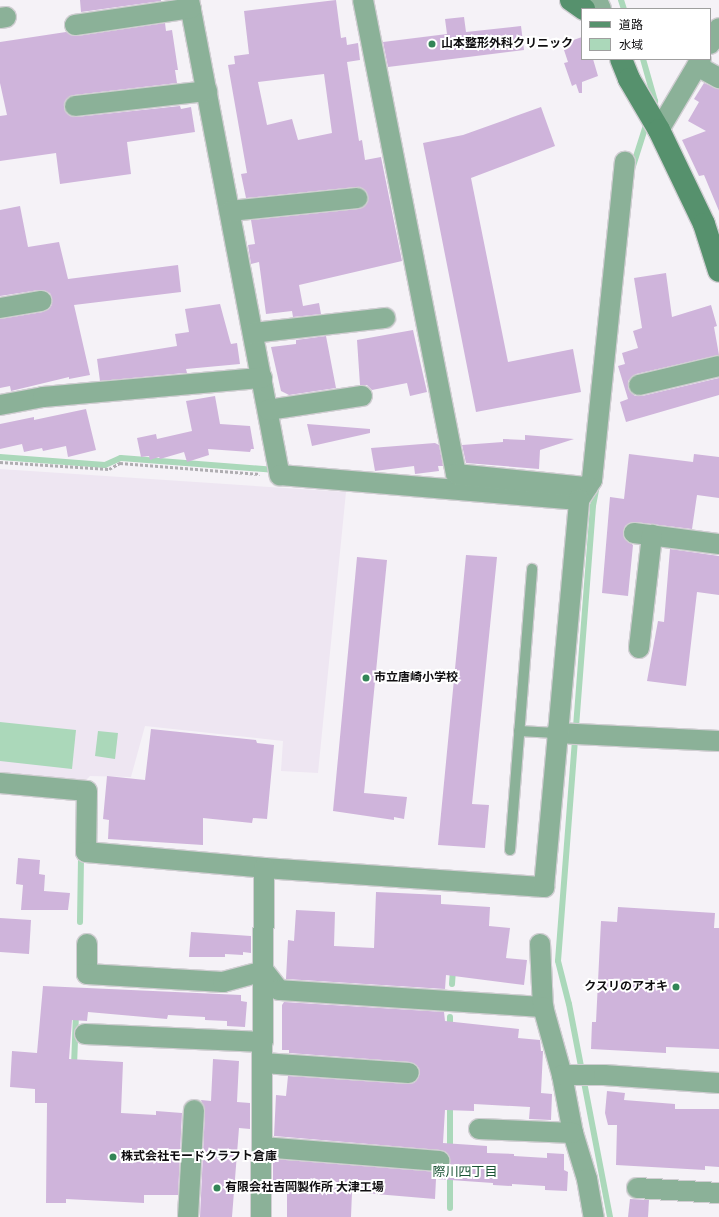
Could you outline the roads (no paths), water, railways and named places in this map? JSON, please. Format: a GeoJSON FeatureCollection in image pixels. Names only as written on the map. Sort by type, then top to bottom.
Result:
{"type":"FeatureCollection","features":[{"type":"Feature","properties":{"kind":"street"},"geometry":{"type":"LineString","coordinates":[[363,0],[458,482]]}},
{"type":"Feature","properties":{"kind":"street"},"geometry":{"type":"LineString","coordinates":[[571,0],[583,8]]}},
{"type":"Feature","properties":{"kind":"street"},"geometry":{"type":"LineString","coordinates":[[75,25],[190,4],[280,475],[458,482],[583,494]]}},
{"type":"Feature","properties":{"kind":"street"},"geometry":{"type":"LineString","coordinates":[[711,42],[719,28]]}},
{"type":"Feature","properties":{"kind":"street"},"geometry":{"type":"LineString","coordinates":[[622,60],[659,130],[704,224],[719,270]]}},
{"type":"Feature","properties":{"kind":"street"},"geometry":{"type":"LineString","coordinates":[[659,130],[699,62],[719,78]]}},
{"type":"Feature","properties":{"kind":"street"},"geometry":{"type":"LineString","coordinates":[[75,106],[207,91]]}},
{"type":"Feature","properties":{"kind":"street"},"geometry":{"type":"LineString","coordinates":[[0,783],[87,791],[86,852],[264,868],[544,887],[583,494],[593,472],[625,162]]}},
{"type":"Feature","properties":{"kind":"street"},"geometry":{"type":"LineString","coordinates":[[230,211],[357,198]]}},
{"type":"Feature","properties":{"kind":"street"},"geometry":{"type":"LineString","coordinates":[[0,308],[41,301]]}},
{"type":"Feature","properties":{"kind":"street"},"geometry":{"type":"LineString","coordinates":[[253,333],[384,318]]}},
{"type":"Feature","properties":{"kind":"street"},"geometry":{"type":"LineString","coordinates":[[638,385],[719,366]]}},
{"type":"Feature","properties":{"kind":"street"},"geometry":{"type":"LineString","coordinates":[[0,405],[42,397],[262,378]]}},
{"type":"Feature","properties":{"kind":"street"},"geometry":{"type":"LineString","coordinates":[[268,410],[362,396]]}},
{"type":"Feature","properties":{"kind":"street"},"geometry":{"type":"LineString","coordinates":[[639,648],[643,534],[719,544]]}},
{"type":"Feature","properties":{"kind":"street"},"geometry":{"type":"LineString","coordinates":[[559,734],[719,741]]}},
{"type":"Feature","properties":{"kind":"street"},"geometry":{"type":"LineString","coordinates":[[261,1217],[264,868]]}},
{"type":"Feature","properties":{"kind":"street"},"geometry":{"type":"LineString","coordinates":[[87,944],[87,974],[223,982],[264,971]]}},
{"type":"Feature","properties":{"kind":"street"},"geometry":{"type":"LineString","coordinates":[[540,944],[543,1007],[565,1075],[573,1133],[586,1179],[594,1217]]}},
{"type":"Feature","properties":{"kind":"street"},"geometry":{"type":"LineString","coordinates":[[264,971],[278,990],[543,1007]]}},
{"type":"Feature","properties":{"kind":"street"},"geometry":{"type":"LineString","coordinates":[[85,1034],[263,1042]]}},
{"type":"Feature","properties":{"kind":"street"},"geometry":{"type":"LineString","coordinates":[[263,1063],[409,1073]]}},
{"type":"Feature","properties":{"kind":"street"},"geometry":{"type":"LineString","coordinates":[[565,1075],[596,1075],[719,1083]]}},
{"type":"Feature","properties":{"kind":"street"},"geometry":{"type":"LineString","coordinates":[[188,1217],[194,1110]]}},
{"type":"Feature","properties":{"kind":"street"},"geometry":{"type":"LineString","coordinates":[[479,1129],[573,1133]]}},
{"type":"Feature","properties":{"kind":"street"},"geometry":{"type":"LineString","coordinates":[[262,1147],[439,1161]]}},
{"type":"Feature","properties":{"kind":"street"},"geometry":{"type":"LineString","coordinates":[[637,1188],[719,1193]]}},
{"type":"Feature","properties":{"kind":"lane"},"geometry":{"type":"LineString","coordinates":[[510,850],[532,570]]}},
{"type":"Feature","properties":{"kind":"lane"},"geometry":{"type":"LineString","coordinates":[[519,731],[559,734]]}},
{"type":"Feature","properties":{"kind":"water"},"geometry":{"type":"Polygon","coordinates":[[[0,722],[76,730],[72,769],[0,761],[0,722]]]}},
{"type":"Feature","properties":{"kind":"water"},"geometry":{"type":"Polygon","coordinates":[[[98,731],[118,733],[115,759],[95,756],[98,731]]]}},
{"type":"Feature","properties":{"kind":"waterway"},"geometry":{"type":"LineString","coordinates":[[621,0],[624,8]]}},
{"type":"Feature","properties":{"kind":"waterway"},"geometry":{"type":"LineString","coordinates":[[643,60],[655,101],[652,107]]}},
{"type":"Feature","properties":{"kind":"waterway"},"geometry":{"type":"LineString","coordinates":[[633,166],[647,122]]}},
{"type":"Feature","properties":{"kind":"waterway"},"geometry":{"type":"LineString","coordinates":[[0,457],[105,465],[121,458],[276,470]]}},
{"type":"Feature","properties":{"kind":"waterway"},"geometry":{"type":"LineString","coordinates":[[597,485],[593,506],[558,961],[569,1004],[610,1217]]}},
{"type":"Feature","properties":{"kind":"waterway"},"geometry":{"type":"LineString","coordinates":[[80,922],[81,860]]}},
{"type":"Feature","properties":{"kind":"waterway"},"geometry":{"type":"LineString","coordinates":[[452,984],[453,968]]}},
{"type":"Feature","properties":{"kind":"waterway"},"geometry":{"type":"LineString","coordinates":[[74,1066],[76,1013]]}},
{"type":"Feature","properties":{"kind":"waterway"},"geometry":{"type":"LineString","coordinates":[[450,1017],[450,1030]]}},
{"type":"Feature","properties":{"kind":"waterway"},"geometry":{"type":"LineString","coordinates":[[450,1103],[450,1152]]}},
{"type":"Feature","properties":{"kind":"waterway"},"geometry":{"type":"LineString","coordinates":[[450,1173],[450,1208]]}},
{"type":"Feature","properties":{"kind":"place","name":"山本整形外科クリニック"},"geometry":{"type":"Point","coordinates":[432,44]}},
{"type":"Feature","properties":{"kind":"place","name":"市立唐崎小学校"},"geometry":{"type":"Point","coordinates":[366,678]}},
{"type":"Feature","properties":{"kind":"place","name":"クスリのアオキ"},"geometry":{"type":"Point","coordinates":[676,987]}},
{"type":"Feature","properties":{"kind":"place","name":"株式会社モードクラフト倉庫"},"geometry":{"type":"Point","coordinates":[113,1157]}},
{"type":"Feature","properties":{"kind":"place","name":"有限会社吉岡製作所 大津工場"},"geometry":{"type":"Point","coordinates":[217,1188]}},
{"type":"Feature","properties":{"kind":"district","name":"際川四丁目"},"geometry":{"type":"Point","coordinates":[465,1172]}}]}
